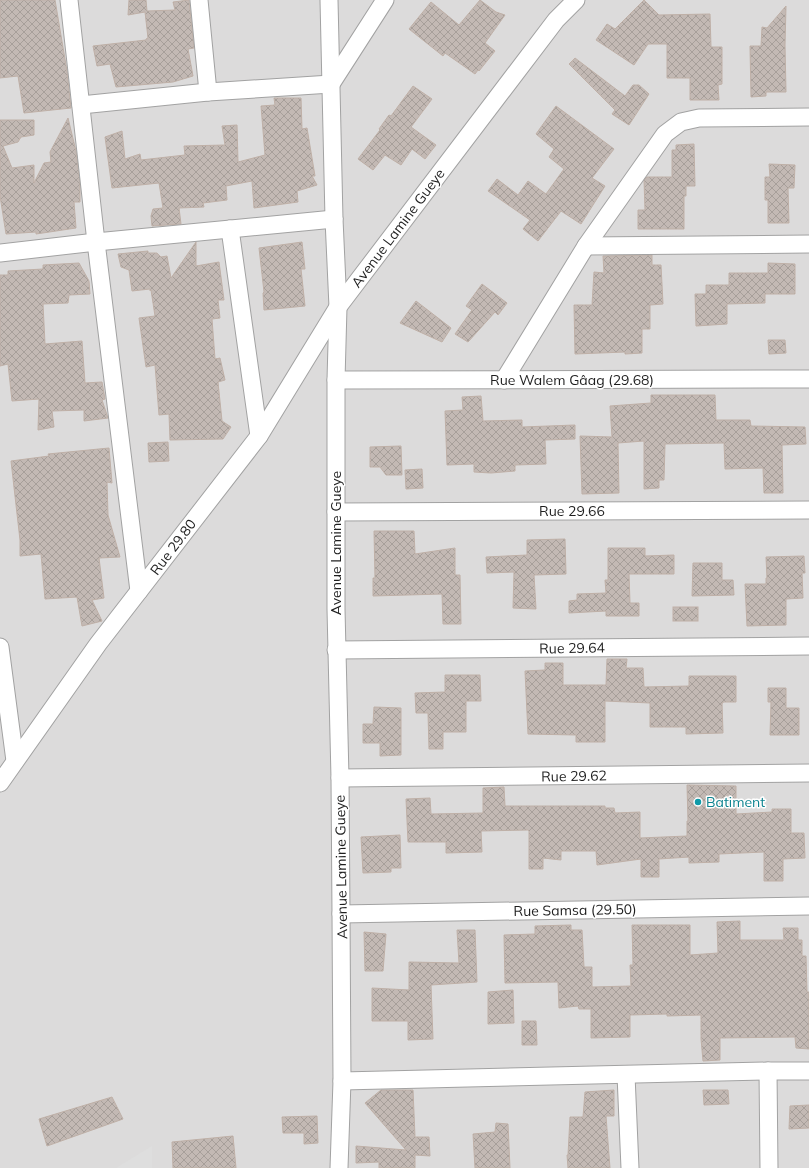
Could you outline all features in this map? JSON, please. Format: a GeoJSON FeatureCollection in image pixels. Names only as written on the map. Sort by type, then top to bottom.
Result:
{"type":"FeatureCollection","features":[{"type":"Feature","properties":{"kind":"street"},"geometry":{"type":"LineString","coordinates":[[69,0],[96,242],[139,591]]}},
{"type":"Feature","properties":{"kind":"street"},"geometry":{"type":"LineString","coordinates":[[199,0],[208,92]]}},
{"type":"Feature","properties":{"kind":"street"},"geometry":{"type":"LineString","coordinates":[[329,0],[334,218],[338,307]]}},
{"type":"Feature","properties":{"kind":"street"},"geometry":{"type":"LineString","coordinates":[[331,84],[385,0]]}},
{"type":"Feature","properties":{"kind":"street","name":"Avenue Lamine Gueye"},"geometry":{"type":"LineString","coordinates":[[340,1168],[342,1081],[340,778],[336,650],[336,380],[338,307],[556,20],[576,0]]}},
{"type":"Feature","properties":{"kind":"street"},"geometry":{"type":"LineString","coordinates":[[81,105],[208,92],[331,84]]}},
{"type":"Feature","properties":{"kind":"street"},"geometry":{"type":"LineString","coordinates":[[504,380],[586,246],[665,134],[681,122],[699,118],[809,116]]}},
{"type":"Feature","properties":{"kind":"street"},"geometry":{"type":"LineString","coordinates":[[0,253],[334,218]]}},
{"type":"Feature","properties":{"kind":"street"},"geometry":{"type":"LineString","coordinates":[[230,229],[259,436]]}},
{"type":"Feature","properties":{"kind":"street"},"geometry":{"type":"LineString","coordinates":[[586,246],[809,244]]}},
{"type":"Feature","properties":{"kind":"street","name":"Rue 29.80"},"geometry":{"type":"LineString","coordinates":[[0,783],[98,644],[259,436],[338,307]]}},
{"type":"Feature","properties":{"kind":"street","name":"Rue Walem Gâag (29.68)"},"geometry":{"type":"LineString","coordinates":[[336,380],[809,379]]}},
{"type":"Feature","properties":{"kind":"street","name":"Rue 29.66"},"geometry":{"type":"LineString","coordinates":[[336,512],[809,510]]}},
{"type":"Feature","properties":{"kind":"street","name":"Rue 29.64"},"geometry":{"type":"LineString","coordinates":[[336,650],[809,646]]}},
{"type":"Feature","properties":{"kind":"street"},"geometry":{"type":"LineString","coordinates":[[0,648],[15,761]]}},
{"type":"Feature","properties":{"kind":"street","name":"Rue 29.62"},"geometry":{"type":"LineString","coordinates":[[340,778],[809,773]]}},
{"type":"Feature","properties":{"kind":"street","name":"Rue Samsa (29.50)"},"geometry":{"type":"LineString","coordinates":[[341,914],[809,906]]}},
{"type":"Feature","properties":{"kind":"street"},"geometry":{"type":"LineString","coordinates":[[768,1071],[769,1168]]}},
{"type":"Feature","properties":{"kind":"street"},"geometry":{"type":"LineString","coordinates":[[342,1081],[809,1071]]}},
{"type":"Feature","properties":{"kind":"street"},"geometry":{"type":"LineString","coordinates":[[626,1074],[630,1168]]}},
{"type":"Feature","properties":{"kind":"shaded area"},"geometry":{"type":"Polygon","coordinates":[[[0,0],[809,0],[809,1168],[0,1168],[0,0]]]}},
{"type":"Feature","properties":{"kind":"shaded area"},"geometry":{"type":"Polygon","coordinates":[[[152,1146],[152,1168],[116,1168],[152,1146]]]}},
{"type":"Feature","properties":{"kind":"building"},"geometry":{"type":"Polygon","coordinates":[[[0,0],[55,0],[67,71],[71,108],[24,113],[18,76],[0,78],[0,0]]]}},
{"type":"Feature","properties":{"kind":"building"},"geometry":{"type":"Polygon","coordinates":[[[129,0],[146,0],[147,11],[175,10],[173,2],[189,0],[194,48],[188,49],[193,76],[173,82],[116,87],[110,64],[97,66],[93,46],[146,40],[148,38],[145,12],[128,15],[129,0]]]}},
{"type":"Feature","properties":{"kind":"building"},"geometry":{"type":"Polygon","coordinates":[[[480,0],[496,12],[505,15],[485,43],[495,51],[475,74],[445,53],[443,56],[409,29],[431,2],[459,25],[480,0]]]}},
{"type":"Feature","properties":{"kind":"building"},"geometry":{"type":"Polygon","coordinates":[[[644,0],[659,15],[710,14],[711,47],[722,47],[722,84],[718,85],[719,100],[690,100],[690,78],[667,78],[667,44],[648,44],[634,65],[596,40],[607,24],[615,29],[644,0]]]}},
{"type":"Feature","properties":{"kind":"building"},"geometry":{"type":"Polygon","coordinates":[[[786,6],[786,92],[766,92],[766,96],[751,97],[750,46],[761,46],[762,27],[767,28],[786,6]]]}},
{"type":"Feature","properties":{"kind":"building"},"geometry":{"type":"Polygon","coordinates":[[[575,58],[625,96],[633,85],[639,85],[649,94],[629,125],[612,114],[615,110],[569,64],[575,58]]]}},
{"type":"Feature","properties":{"kind":"building"},"geometry":{"type":"Polygon","coordinates":[[[413,86],[432,99],[411,127],[436,145],[425,159],[412,149],[401,165],[385,155],[373,170],[358,159],[380,130],[379,129],[389,115],[391,116],[413,86]]]}},
{"type":"Feature","properties":{"kind":"building"},"geometry":{"type":"Polygon","coordinates":[[[274,98],[301,98],[302,129],[307,128],[315,176],[312,176],[317,185],[297,191],[298,202],[254,208],[252,181],[226,186],[227,200],[203,203],[204,207],[179,208],[181,224],[152,226],[151,216],[153,209],[163,208],[159,183],[112,188],[105,137],[122,131],[125,159],[140,154],[141,160],[185,155],[184,146],[225,145],[222,126],[237,125],[238,162],[265,155],[261,106],[275,105],[274,98]]]}},
{"type":"Feature","properties":{"kind":"building"},"geometry":{"type":"Polygon","coordinates":[[[556,106],[614,149],[592,178],[605,186],[581,224],[561,211],[538,241],[523,229],[530,220],[488,191],[497,179],[518,195],[528,181],[546,194],[564,169],[549,157],[554,149],[536,134],[556,106]]]}},
{"type":"Feature","properties":{"kind":"building"},"geometry":{"type":"Polygon","coordinates":[[[68,118],[76,151],[80,184],[80,202],[74,202],[76,228],[36,234],[36,232],[6,234],[0,196],[0,120],[34,120],[34,135],[21,137],[18,142],[3,146],[12,168],[34,165],[34,183],[44,163],[51,162],[50,152],[68,118]]]}},
{"type":"Feature","properties":{"kind":"building"},"geometry":{"type":"Polygon","coordinates":[[[694,144],[695,186],[686,186],[686,196],[684,196],[684,229],[638,229],[638,210],[645,210],[644,180],[647,177],[672,177],[672,150],[676,150],[676,145],[694,144]]]}},
{"type":"Feature","properties":{"kind":"building"},"geometry":{"type":"Polygon","coordinates":[[[769,164],[795,165],[794,188],[788,188],[789,223],[768,223],[768,200],[765,200],[765,177],[770,177],[769,164]]]}},
{"type":"Feature","properties":{"kind":"building"},"geometry":{"type":"Polygon","coordinates":[[[196,242],[196,266],[219,262],[224,300],[218,300],[220,318],[212,319],[215,359],[220,358],[225,380],[218,382],[222,421],[231,427],[223,439],[170,440],[169,414],[159,415],[155,365],[146,367],[139,318],[155,316],[151,290],[132,291],[129,270],[121,267],[118,254],[148,251],[148,253],[157,253],[161,257],[167,256],[171,278],[196,242]]]}},
{"type":"Feature","properties":{"kind":"building"},"geometry":{"type":"Polygon","coordinates":[[[302,242],[305,269],[301,269],[305,306],[264,310],[264,292],[259,248],[302,242]]]}},
{"type":"Feature","properties":{"kind":"building"},"geometry":{"type":"Polygon","coordinates":[[[652,255],[652,265],[661,265],[663,304],[650,305],[650,329],[642,329],[642,353],[625,354],[625,352],[575,354],[574,305],[592,305],[594,272],[604,273],[603,256],[652,255]]]}},
{"type":"Feature","properties":{"kind":"building"},"geometry":{"type":"Polygon","coordinates":[[[79,263],[89,281],[90,294],[69,295],[68,303],[43,304],[45,344],[82,341],[85,383],[102,382],[105,399],[102,400],[108,418],[84,421],[84,410],[52,411],[54,427],[38,430],[39,399],[12,401],[8,364],[0,366],[0,275],[8,275],[8,271],[43,269],[43,265],[79,263]]]}},
{"type":"Feature","properties":{"kind":"building"},"geometry":{"type":"Polygon","coordinates":[[[768,263],[795,264],[795,294],[765,294],[765,303],[727,304],[727,324],[696,326],[695,294],[706,294],[706,285],[729,285],[729,273],[768,273],[768,263]]]}},
{"type":"Feature","properties":{"kind":"building"},"geometry":{"type":"Polygon","coordinates":[[[482,284],[507,303],[498,315],[495,312],[468,342],[455,334],[472,310],[466,306],[482,284]]]}},
{"type":"Feature","properties":{"kind":"building"},"geometry":{"type":"Polygon","coordinates":[[[416,301],[451,328],[442,342],[400,323],[416,301]]]}},
{"type":"Feature","properties":{"kind":"building"},"geometry":{"type":"Polygon","coordinates":[[[768,340],[785,340],[786,353],[769,354],[768,340]]]}},
{"type":"Feature","properties":{"kind":"building"},"geometry":{"type":"Polygon","coordinates":[[[651,395],[715,395],[716,420],[750,420],[751,426],[805,427],[806,444],[782,445],[783,493],[764,493],[763,468],[725,469],[724,443],[665,444],[664,480],[659,480],[659,488],[644,489],[644,441],[618,443],[619,493],[582,494],[580,436],[612,437],[610,406],[651,403],[651,395]]]}},
{"type":"Feature","properties":{"kind":"building"},"geometry":{"type":"Polygon","coordinates":[[[481,396],[483,421],[522,420],[522,427],[575,425],[575,439],[545,440],[546,464],[515,465],[515,471],[491,473],[474,472],[474,464],[447,465],[445,411],[463,410],[462,397],[481,396]]]}},
{"type":"Feature","properties":{"kind":"building"},"geometry":{"type":"Polygon","coordinates":[[[168,442],[169,461],[149,462],[148,443],[168,442]]]}},
{"type":"Feature","properties":{"kind":"building"},"geometry":{"type":"Polygon","coordinates":[[[401,446],[402,475],[386,475],[380,467],[370,467],[370,447],[401,446]]]}},
{"type":"Feature","properties":{"kind":"building"},"geometry":{"type":"Polygon","coordinates":[[[109,448],[112,483],[107,482],[108,515],[120,557],[99,558],[104,598],[92,600],[102,621],[82,626],[77,597],[45,599],[41,554],[20,556],[20,540],[11,461],[49,456],[48,454],[109,448]]]}},
{"type":"Feature","properties":{"kind":"building"},"geometry":{"type":"Polygon","coordinates":[[[422,469],[423,488],[406,489],[405,470],[422,469]]]}},
{"type":"Feature","properties":{"kind":"building"},"geometry":{"type":"Polygon","coordinates":[[[374,531],[414,531],[415,554],[455,548],[455,575],[460,575],[461,624],[443,624],[442,594],[373,596],[373,578],[375,578],[374,531]]]}},
{"type":"Feature","properties":{"kind":"building"},"geometry":{"type":"Polygon","coordinates":[[[565,539],[566,574],[534,575],[536,609],[513,608],[514,572],[487,573],[486,557],[527,555],[527,540],[565,539]]]}},
{"type":"Feature","properties":{"kind":"building"},"geometry":{"type":"Polygon","coordinates":[[[608,548],[645,548],[645,556],[674,555],[674,574],[629,574],[630,603],[639,603],[639,616],[606,616],[606,611],[569,613],[569,601],[577,600],[577,594],[606,593],[605,580],[608,580],[608,548]]]}},
{"type":"Feature","properties":{"kind":"building"},"geometry":{"type":"Polygon","coordinates":[[[804,556],[805,573],[802,573],[803,598],[786,599],[786,625],[747,626],[745,584],[766,584],[766,557],[804,556]]]}},
{"type":"Feature","properties":{"kind":"building"},"geometry":{"type":"Polygon","coordinates":[[[693,563],[722,563],[722,580],[733,580],[734,595],[692,596],[693,563]]]}},
{"type":"Feature","properties":{"kind":"building"},"geometry":{"type":"Polygon","coordinates":[[[673,607],[698,607],[698,621],[673,621],[673,607]]]}},
{"type":"Feature","properties":{"kind":"building"},"geometry":{"type":"Polygon","coordinates":[[[607,659],[627,659],[626,668],[643,668],[644,687],[689,686],[689,676],[736,676],[736,702],[722,703],[723,733],[686,734],[686,727],[650,727],[650,703],[605,701],[605,742],[576,742],[576,735],[528,734],[525,671],[545,670],[545,663],[563,663],[563,685],[606,685],[607,659]]]}},
{"type":"Feature","properties":{"kind":"building"},"geometry":{"type":"Polygon","coordinates":[[[445,675],[480,675],[481,701],[466,701],[466,732],[443,732],[443,749],[429,749],[428,713],[416,713],[415,693],[445,692],[445,675]]]}},
{"type":"Feature","properties":{"kind":"building"},"geometry":{"type":"Polygon","coordinates":[[[768,688],[786,688],[786,708],[799,708],[799,735],[770,735],[771,702],[768,702],[768,688]]]}},
{"type":"Feature","properties":{"kind":"building"},"geometry":{"type":"Polygon","coordinates":[[[374,707],[401,708],[401,755],[380,756],[380,743],[363,743],[363,724],[373,724],[374,707]]]}},
{"type":"Feature","properties":{"kind":"building"},"geometry":{"type":"Polygon","coordinates":[[[687,785],[736,786],[736,814],[772,812],[772,809],[791,809],[791,833],[804,833],[805,858],[783,859],[783,881],[764,881],[764,852],[719,854],[719,862],[689,863],[689,857],[659,859],[659,877],[641,877],[641,859],[597,865],[596,851],[561,851],[561,860],[543,858],[543,869],[529,869],[528,830],[481,831],[482,852],[446,853],[446,842],[408,842],[406,799],[430,798],[431,814],[483,813],[483,788],[504,787],[505,806],[605,806],[605,808],[614,808],[615,813],[640,812],[640,838],[687,836],[687,785]]]}},
{"type":"Feature","properties":{"kind":"building"},"geometry":{"type":"Polygon","coordinates":[[[400,835],[401,868],[391,868],[391,872],[363,873],[361,837],[400,835]]]}},
{"type":"Feature","properties":{"kind":"building"},"geometry":{"type":"Polygon","coordinates":[[[740,921],[740,940],[784,940],[783,928],[798,928],[798,940],[802,940],[802,956],[806,956],[807,992],[809,992],[809,1049],[796,1048],[795,1037],[720,1038],[720,1060],[703,1061],[701,1015],[630,1015],[630,1037],[591,1038],[591,1009],[579,1009],[578,1006],[559,1008],[558,982],[505,983],[504,935],[535,934],[535,926],[571,925],[571,930],[582,930],[584,967],[592,967],[592,987],[631,986],[630,965],[633,965],[632,925],[690,925],[690,955],[718,953],[717,922],[740,921]]]}},
{"type":"Feature","properties":{"kind":"building"},"geometry":{"type":"Polygon","coordinates":[[[457,930],[475,930],[477,982],[431,985],[433,1039],[408,1040],[408,1021],[372,1021],[372,988],[409,990],[409,962],[459,963],[457,930]]]}},
{"type":"Feature","properties":{"kind":"building"},"geometry":{"type":"Polygon","coordinates":[[[364,932],[386,934],[383,971],[365,971],[364,932]]]}},
{"type":"Feature","properties":{"kind":"building"},"geometry":{"type":"Polygon","coordinates":[[[513,990],[514,1023],[488,1024],[488,992],[513,990]]]}},
{"type":"Feature","properties":{"kind":"building"},"geometry":{"type":"Polygon","coordinates":[[[522,1021],[536,1021],[537,1045],[522,1045],[522,1021]]]}},
{"type":"Feature","properties":{"kind":"building"},"geometry":{"type":"Polygon","coordinates":[[[381,1090],[413,1090],[415,1137],[429,1137],[430,1156],[415,1155],[415,1168],[379,1168],[379,1162],[356,1163],[356,1146],[406,1150],[365,1103],[381,1090]]]}},
{"type":"Feature","properties":{"kind":"building"},"geometry":{"type":"Polygon","coordinates":[[[614,1090],[614,1116],[606,1116],[610,1168],[568,1168],[567,1155],[570,1117],[583,1117],[585,1092],[614,1090]]]}},
{"type":"Feature","properties":{"kind":"building"},"geometry":{"type":"Polygon","coordinates":[[[703,1090],[728,1090],[729,1104],[704,1105],[703,1090]]]}},
{"type":"Feature","properties":{"kind":"building"},"geometry":{"type":"Polygon","coordinates":[[[112,1097],[123,1119],[47,1146],[39,1119],[112,1097]]]}},
{"type":"Feature","properties":{"kind":"building"},"geometry":{"type":"Polygon","coordinates":[[[809,1105],[809,1128],[789,1129],[790,1106],[809,1105]]]}},
{"type":"Feature","properties":{"kind":"building"},"geometry":{"type":"Polygon","coordinates":[[[317,1116],[318,1143],[304,1144],[304,1133],[283,1133],[282,1117],[317,1116]]]}},
{"type":"Feature","properties":{"kind":"building"},"geometry":{"type":"Polygon","coordinates":[[[496,1123],[508,1124],[510,1168],[475,1168],[473,1134],[495,1132],[496,1123]]]}},
{"type":"Feature","properties":{"kind":"building"},"geometry":{"type":"Polygon","coordinates":[[[233,1136],[236,1168],[173,1168],[172,1142],[233,1136]]]}},
{"type":"Feature","properties":{"kind":"place","name":"Batiment"},"geometry":{"type":"Point","coordinates":[698,802]}}]}
